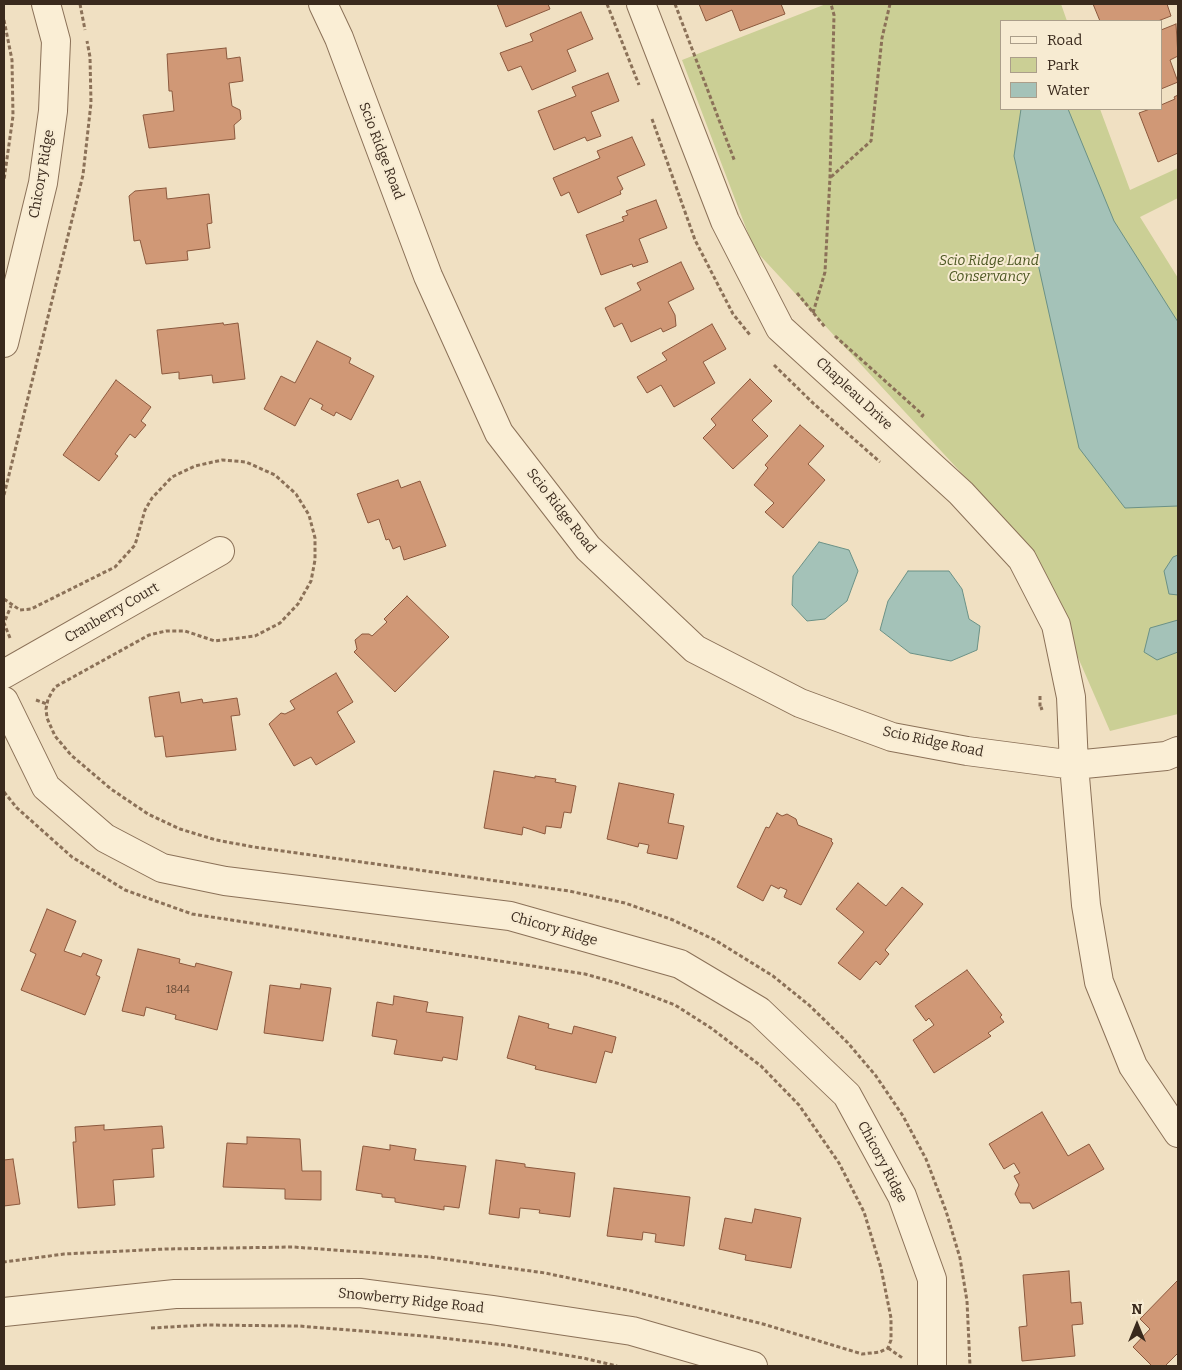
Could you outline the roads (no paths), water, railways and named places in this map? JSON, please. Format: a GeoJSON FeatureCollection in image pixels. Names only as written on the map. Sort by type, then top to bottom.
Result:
{"type":"FeatureCollection","features":[{"type":"Feature","properties":{"kind":"street","name":"Chicory Ridge"},"geometry":{"type":"LineString","coordinates":[[4,342],[43,183],[52,120],[56,41],[46,4]]}},
{"type":"Feature","properties":{"kind":"street","name":"Scio Ridge Road"},"geometry":{"type":"LineString","coordinates":[[324,4],[428,276],[500,433],[588,548],[695,649],[800,703],[892,736],[967,751],[1074,765],[1166,756],[1178,751]]}},
{"type":"Feature","properties":{"kind":"street","name":"Chapleau Drive"},"geometry":{"type":"LineString","coordinates":[[641,4],[725,221],[780,328],[961,493],[1022,559],[1056,625],[1071,697],[1074,765]]}},
{"type":"Feature","properties":{"kind":"street","name":"Cranberry Court"},"geometry":{"type":"LineString","coordinates":[[4,674],[220,551]]}},
{"type":"Feature","properties":{"kind":"street","name":"Chicory Ridge"},"geometry":{"type":"LineString","coordinates":[[4,701],[46,787],[105,838],[162,868],[225,881],[510,916],[680,964],[759,1011],[847,1094],[902,1196],[932,1279],[932,1366]]}},
{"type":"Feature","properties":{"kind":"street"},"geometry":{"type":"LineString","coordinates":[[1074,765],[1086,905],[1099,982],[1133,1066],[1178,1133]]}},
{"type":"Feature","properties":{"kind":"street","name":"Snowberry Ridge Road"},"geometry":{"type":"LineString","coordinates":[[4,1312],[175,1294],[360,1293],[632,1331],[753,1366]]}},
{"type":"Feature","properties":{"kind":"water"},"geometry":{"type":"Polygon","coordinates":[[[1021,110],[1068,110],[1114,221],[1178,322],[1178,506],[1125,508],[1079,448],[1014,156],[1021,110]]]}},
{"type":"Feature","properties":{"kind":"water"},"geometry":{"type":"Polygon","coordinates":[[[819,542],[849,550],[858,571],[847,601],[825,619],[807,621],[792,605],[793,576],[819,542]]]}},
{"type":"Feature","properties":{"kind":"water"},"geometry":{"type":"Polygon","coordinates":[[[1178,555],[1178,595],[1169,594],[1164,571],[1173,557],[1178,555]]]}},
{"type":"Feature","properties":{"kind":"water"},"geometry":{"type":"Polygon","coordinates":[[[908,571],[949,571],[962,589],[969,619],[980,626],[977,650],[951,661],[910,653],[880,630],[888,601],[908,571]]]}},
{"type":"Feature","properties":{"kind":"water"},"geometry":{"type":"Polygon","coordinates":[[[1178,620],[1178,652],[1157,660],[1144,652],[1150,628],[1178,620]]]}},
{"type":"Feature","properties":{"kind":"park label","name":"Scio Ridge Land Conservancy"},"geometry":{"type":"Point","coordinates":[989,270]}}]}
